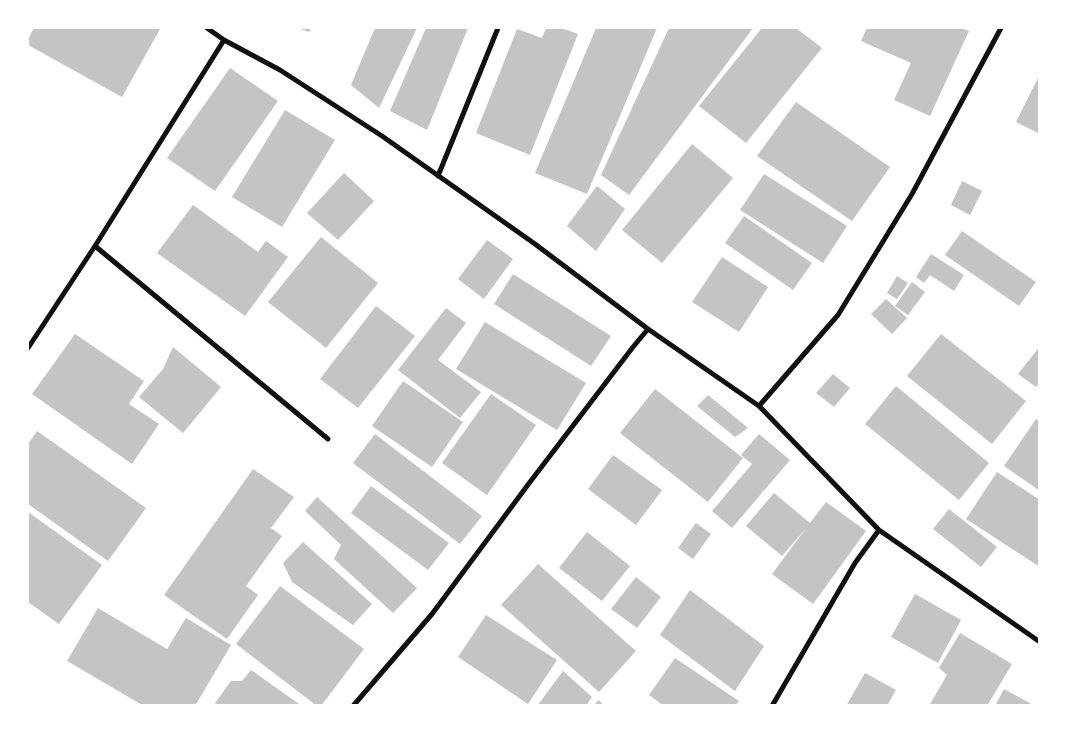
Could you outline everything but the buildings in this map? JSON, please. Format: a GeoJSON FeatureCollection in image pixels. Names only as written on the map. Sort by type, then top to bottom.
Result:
{"type":"FeatureCollection","features":[{"type":"Feature","properties":{"kind":"street"},"geometry":{"type":"LineString","coordinates":[[207,28],[224,40],[280,70],[382,136],[535,244],[648,329],[759,406],[879,530],[1040,642]]}},
{"type":"Feature","properties":{"kind":"street"},"geometry":{"type":"LineString","coordinates":[[438,176],[498,28]]}},
{"type":"Feature","properties":{"kind":"street"},"geometry":{"type":"LineString","coordinates":[[759,406],[838,315],[912,194],[1001,28]]}},
{"type":"Feature","properties":{"kind":"street"},"geometry":{"type":"LineString","coordinates":[[28,348],[95,246],[224,40]]}},
{"type":"Feature","properties":{"kind":"street"},"geometry":{"type":"LineString","coordinates":[[95,246],[328,438]]}},
{"type":"Feature","properties":{"kind":"street"},"geometry":{"type":"LineString","coordinates":[[353,706],[432,614],[542,466],[648,329]]}},
{"type":"Feature","properties":{"kind":"street"},"geometry":{"type":"LineString","coordinates":[[772,706],[855,563],[879,530]]}}]}
